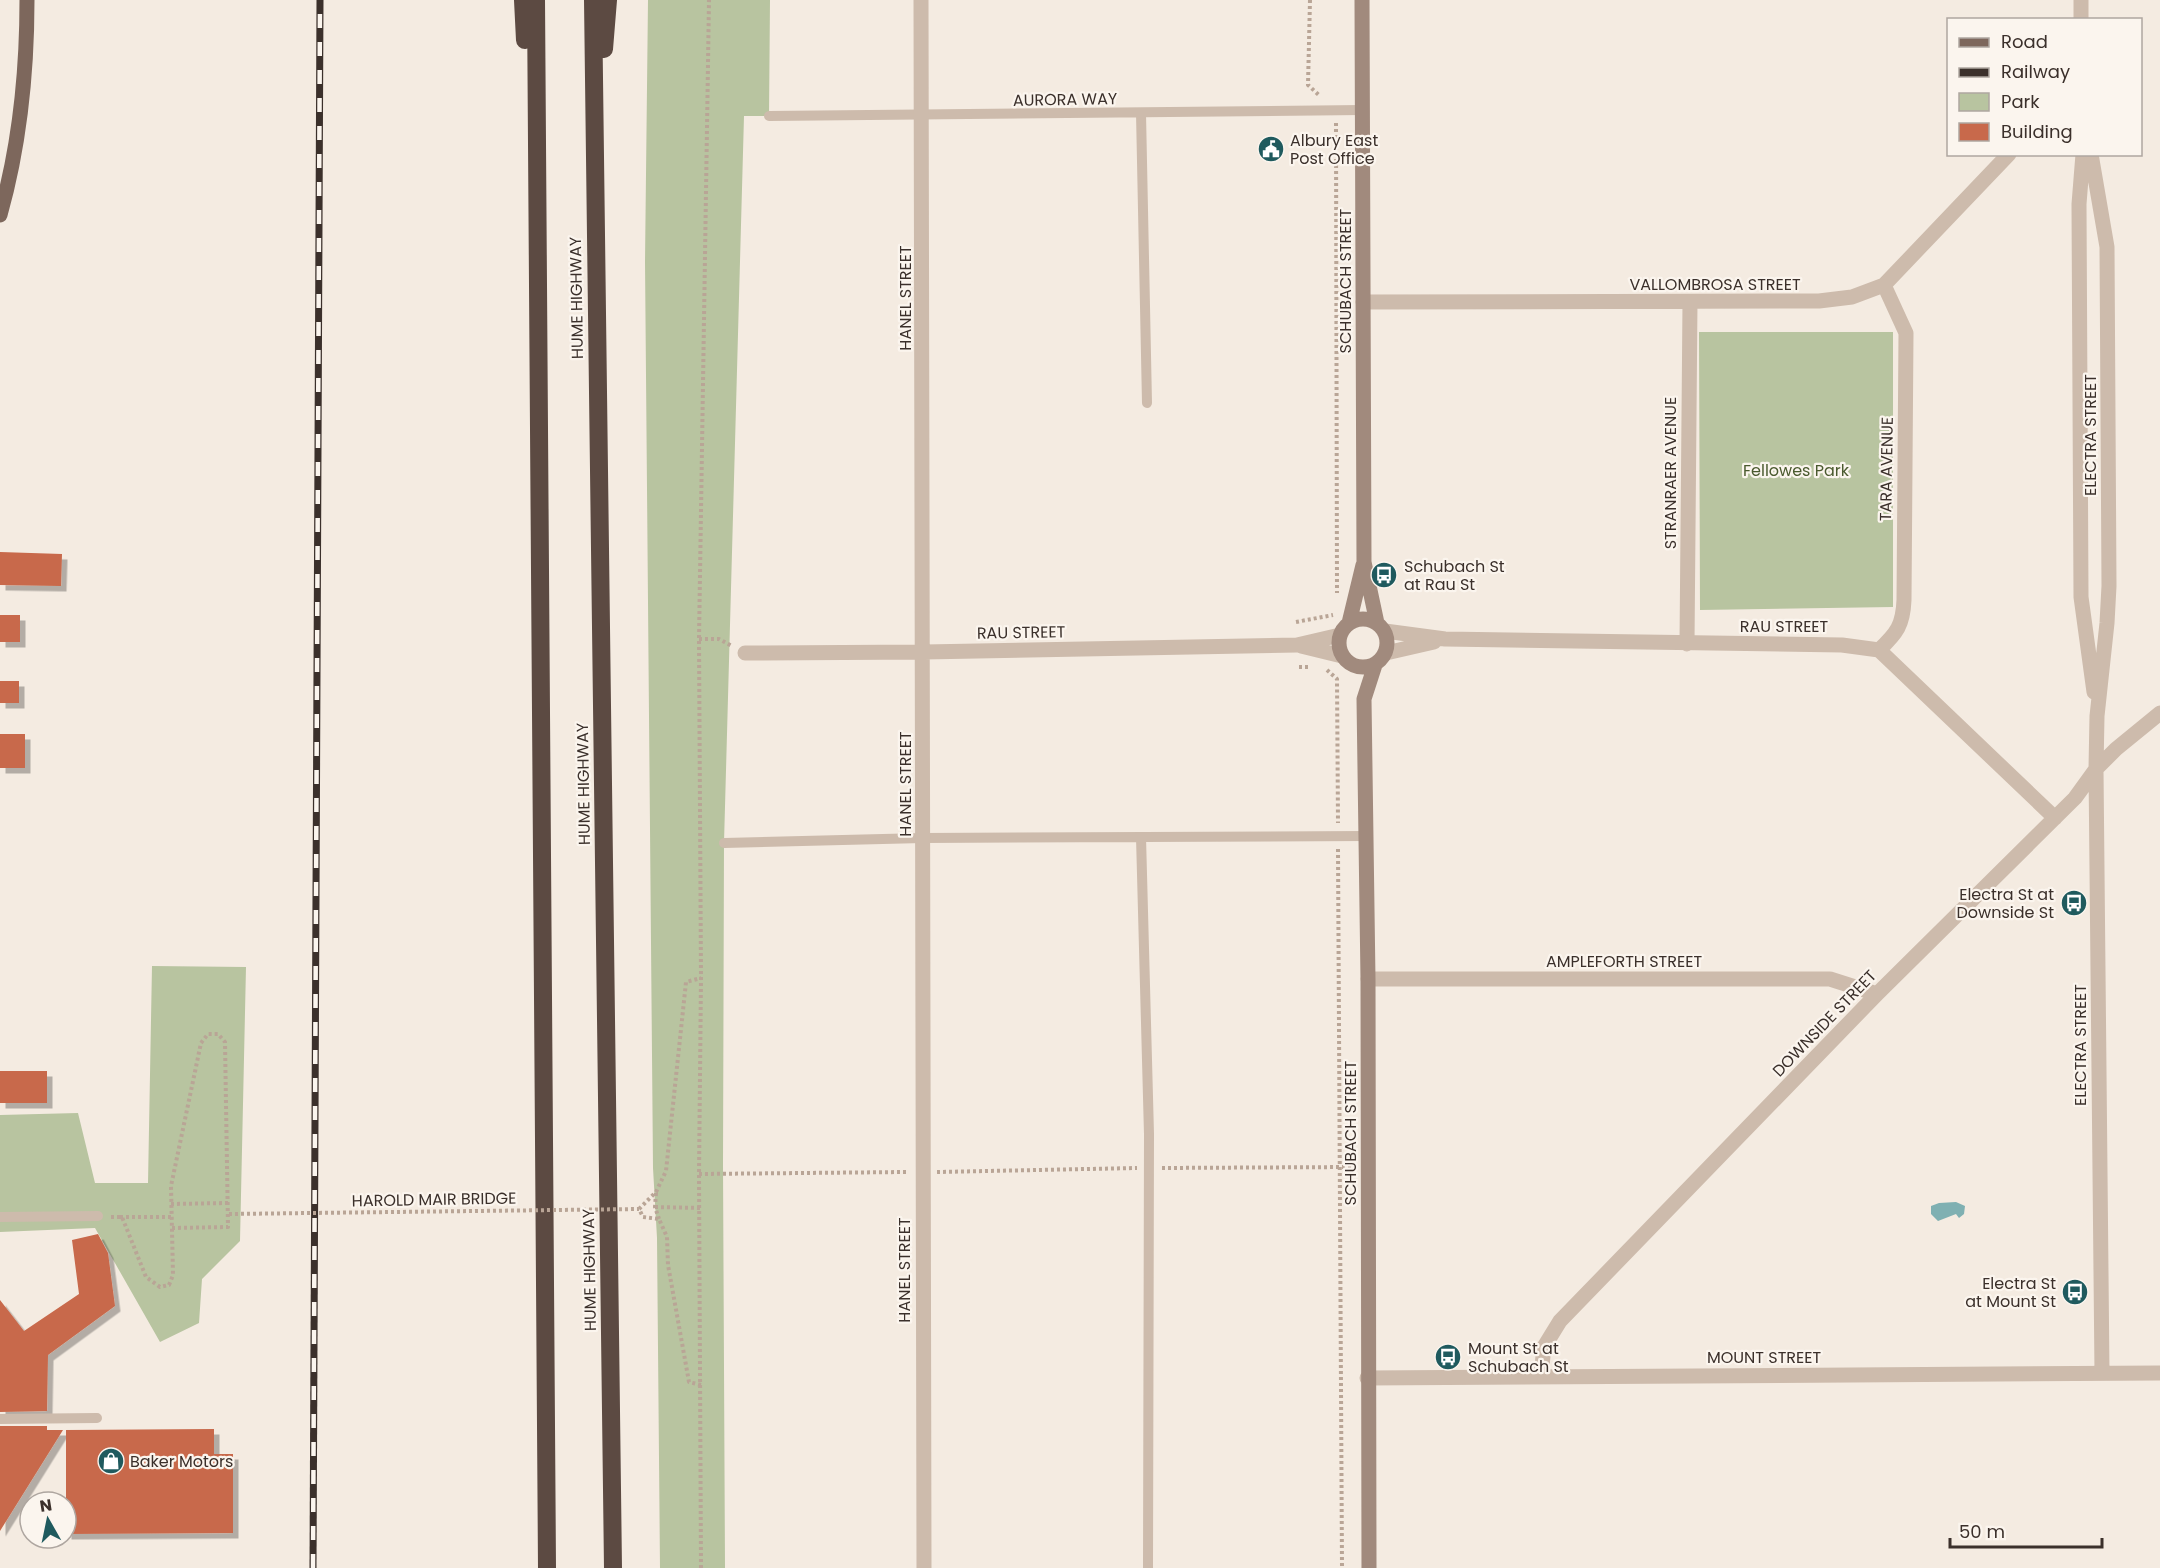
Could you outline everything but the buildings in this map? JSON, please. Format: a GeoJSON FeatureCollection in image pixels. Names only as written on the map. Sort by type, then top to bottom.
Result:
{"type":"FeatureCollection","features":[{"type":"Feature","properties":{"kind":"highway"},"geometry":{"type":"LineString","coordinates":[[523,0],[539,242]]}},
{"type":"Feature","properties":{"kind":"highway"},"geometry":{"type":"LineString","coordinates":[[536,0],[547,1568]]}},
{"type":"Feature","properties":{"kind":"highway","name":"HUME HIGHWAY"},"geometry":{"type":"LineString","coordinates":[[593,0],[613,1568]]}},
{"type":"Feature","properties":{"kind":"highway"},"geometry":{"type":"LineString","coordinates":[[594,151],[608,0]]}},
{"type":"Feature","properties":{"kind":"main road"},"geometry":{"type":"LineString","coordinates":[[0,214],[12,171],[22,106],[27,45],[27,0]]}},
{"type":"Feature","properties":{"kind":"street","name":"HANEL STREET"},"geometry":{"type":"LineString","coordinates":[[921,0],[924,1568]]}},
{"type":"Feature","properties":{"kind":"street","name":"SCHUBACH STREET"},"geometry":{"type":"LineString","coordinates":[[1362,0],[1364,562],[1381,627]]}},
{"type":"Feature","properties":{"kind":"street"},"geometry":{"type":"LineString","coordinates":[[2081,0],[2081,18]]}},
{"type":"Feature","properties":{"kind":"street","name":"VALLOMBROSA STREET"},"geometry":{"type":"LineString","coordinates":[[1363,302],[1819,301],[1852,297],[1884,285],[2007,156]]}},
{"type":"Feature","properties":{"kind":"street","name":"ELECTRA STREET"},"geometry":{"type":"LineString","coordinates":[[2084,156],[2079,204],[2081,597],[2097,716]]}},
{"type":"Feature","properties":{"kind":"street","name":"ELECTRA STREET"},"geometry":{"type":"LineString","coordinates":[[2091,156],[2107,247],[2109,586],[2097,716],[2096,769],[2102,1373]]}},
{"type":"Feature","properties":{"kind":"street","name":"TARA AVENUE"},"geometry":{"type":"LineString","coordinates":[[1879,650],[1899,628],[1904,600],[1906,333],[1884,285]]}},
{"type":"Feature","properties":{"kind":"street","name":"STRANRAER AVENUE"},"geometry":{"type":"LineString","coordinates":[[1687,644],[1690,302]]}},
{"type":"Feature","properties":{"kind":"street","name":"SCHUBACH STREET"},"geometry":{"type":"LineString","coordinates":[[1342,624],[1364,562]]}},
{"type":"Feature","properties":{"kind":"street"},"geometry":{"type":"LineString","coordinates":[[1367,619],[1381,627],[1388,638],[1386,652],[1375,664],[1364,668],[1347,660],[1339,648],[1342,624],[1367,619]]}},
{"type":"Feature","properties":{"kind":"street","name":"RAU STREET"},"geometry":{"type":"LineString","coordinates":[[1297,645],[1342,624]]}},
{"type":"Feature","properties":{"kind":"street","name":"RAU STREET"},"geometry":{"type":"LineString","coordinates":[[1381,627],[1446,639],[1842,645],[1879,650]]}},
{"type":"Feature","properties":{"kind":"street","name":"RAU STREET"},"geometry":{"type":"LineString","coordinates":[[1386,652],[1446,639]]}},
{"type":"Feature","properties":{"kind":"street","name":"RAU STREET"},"geometry":{"type":"LineString","coordinates":[[745,653],[1297,645],[1347,660]]}},
{"type":"Feature","properties":{"kind":"street"},"geometry":{"type":"LineString","coordinates":[[1879,650],[2055,818]]}},
{"type":"Feature","properties":{"kind":"street","name":"SCHUBACH STREET"},"geometry":{"type":"LineString","coordinates":[[1347,660],[1364,699]]}},
{"type":"Feature","properties":{"kind":"street","name":"SCHUBACH STREET"},"geometry":{"type":"LineString","coordinates":[[1368,1568],[1368,979],[1364,699],[1375,664]]}},
{"type":"Feature","properties":{"kind":"street","name":"DOWNSIDE STREET"},"geometry":{"type":"LineString","coordinates":[[1541,1375],[1544,1347],[1560,1321],[1877,994],[2055,818],[2096,769],[2116,749],[2160,713]]}},
{"type":"Feature","properties":{"kind":"street","name":"AMPLEFORTH STREET"},"geometry":{"type":"LineString","coordinates":[[1368,979],[1830,979],[1877,994]]}},
{"type":"Feature","properties":{"kind":"street","name":"MOUNT STREET"},"geometry":{"type":"LineString","coordinates":[[1367,1378],[1541,1375],[2160,1373]]}},
{"type":"Feature","properties":{"kind":"lane","name":"AURORA WAY"},"geometry":{"type":"LineString","coordinates":[[769,116],[1362,110]]}},
{"type":"Feature","properties":{"kind":"lane"},"geometry":{"type":"LineString","coordinates":[[1141,113],[1147,403]]}},
{"type":"Feature","properties":{"kind":"lane"},"geometry":{"type":"LineString","coordinates":[[724,843],[923,837],[1366,836]]}},
{"type":"Feature","properties":{"kind":"lane"},"geometry":{"type":"LineString","coordinates":[[1141,837],[1149,1134],[1148,1568]]}},
{"type":"Feature","properties":{"kind":"lane"},"geometry":{"type":"LineString","coordinates":[[0,1217],[98,1216]]}},
{"type":"Feature","properties":{"kind":"lane"},"geometry":{"type":"LineString","coordinates":[[0,1419],[97,1418]]}},
{"type":"Feature","properties":{"kind":"path"},"geometry":{"type":"LineString","coordinates":[[701,1568],[699,639],[710,0]]}},
{"type":"Feature","properties":{"kind":"path"},"geometry":{"type":"LineString","coordinates":[[1310,0],[1308,85],[1336,110],[1337,595]]}},
{"type":"Feature","properties":{"kind":"path"},"geometry":{"type":"LineString","coordinates":[[1296,622],[1342,624]]}},
{"type":"Feature","properties":{"kind":"path"},"geometry":{"type":"LineString","coordinates":[[699,639],[719,639],[745,653]]}},
{"type":"Feature","properties":{"kind":"path"},"geometry":{"type":"LineString","coordinates":[[1299,667],[1317,666]]}},
{"type":"Feature","properties":{"kind":"path"},"geometry":{"type":"LineString","coordinates":[[1325,669],[1337,679],[1342,1568]]}},
{"type":"Feature","properties":{"kind":"path"},"geometry":{"type":"LineString","coordinates":[[659,1219],[644,1218],[639,1209],[656,1192],[666,1171],[686,982],[701,978]]}},
{"type":"Feature","properties":{"kind":"path"},"geometry":{"type":"LineString","coordinates":[[122,1217],[146,1276],[160,1287],[169,1285],[173,1275],[171,1186],[201,1043],[208,1034],[218,1034],[225,1042],[228,1227],[172,1228]]}},
{"type":"Feature","properties":{"kind":"path"},"geometry":{"type":"LineString","coordinates":[[1148,1168],[1368,1167]]}},
{"type":"Feature","properties":{"kind":"path"},"geometry":{"type":"LineString","coordinates":[[656,1192],[655,1207],[667,1237],[668,1265],[689,1382],[701,1384]]}},
{"type":"Feature","properties":{"kind":"path"},"geometry":{"type":"LineString","coordinates":[[171,1204],[228,1203]]}},
{"type":"Feature","properties":{"kind":"path"},"geometry":{"type":"LineString","coordinates":[[655,1207],[700,1208]]}},
{"type":"Feature","properties":{"kind":"path","name":"HAROLD MAIR BRIDGE"},"geometry":{"type":"LineString","coordinates":[[229,1214],[639,1209]]}},
{"type":"Feature","properties":{"kind":"path"},"geometry":{"type":"LineString","coordinates":[[98,1216],[172,1217]]}},
{"type":"Feature","properties":{"kind":"green space"},"geometry":{"type":"Polygon","coordinates":[[[648,0],[770,0],[769,116],[744,116],[724,843],[725,1568],[660,1568],[657,1238],[653,1168],[645,262],[648,0]]]}},
{"type":"Feature","properties":{"kind":"green space","name":"Fellowes Park"},"geometry":{"type":"Polygon","coordinates":[[[1699,332],[1893,332],[1893,607],[1700,610],[1699,332]]]}},
{"type":"Feature","properties":{"kind":"green space"},"geometry":{"type":"Polygon","coordinates":[[[152,966],[246,967],[240,1241],[202,1279],[199,1323],[160,1342],[95,1228],[0,1232],[0,1115],[78,1113],[95,1183],[148,1183],[152,966]]]}},
{"type":"Feature","properties":{"kind":"water"},"geometry":{"type":"Polygon","coordinates":[[[1956,1202],[1965,1206],[1964,1214],[1959,1218],[1956,1214],[1938,1221],[1931,1214],[1931,1206],[1956,1202]]]}},
{"type":"Feature","properties":{"kind":"railway"},"geometry":{"type":"LineString","coordinates":[[313,1568],[320,0]]}},
{"type":"Feature","properties":{"kind":"place","name":"Albury East Post Office"},"geometry":{"type":"Point","coordinates":[1271,149]}},
{"type":"Feature","properties":{"kind":"place","name":"Schubach St at Rau St"},"geometry":{"type":"Point","coordinates":[1384,575]}},
{"type":"Feature","properties":{"kind":"place","name":"Electra St at Downside St"},"geometry":{"type":"Point","coordinates":[2074,903]}},
{"type":"Feature","properties":{"kind":"place","name":"Electra St at Mount St"},"geometry":{"type":"Point","coordinates":[2075,1292]}},
{"type":"Feature","properties":{"kind":"place","name":"Mount St at Schubach St"},"geometry":{"type":"Point","coordinates":[1448,1357]}},
{"type":"Feature","properties":{"kind":"place","name":"Baker Motors"},"geometry":{"type":"Point","coordinates":[111,1461]}}]}
